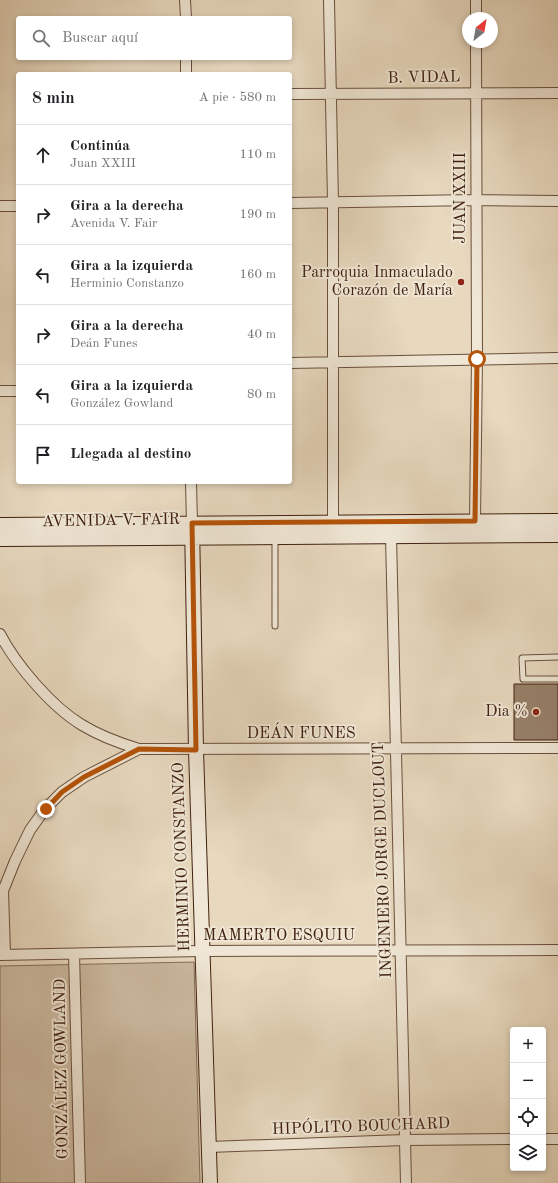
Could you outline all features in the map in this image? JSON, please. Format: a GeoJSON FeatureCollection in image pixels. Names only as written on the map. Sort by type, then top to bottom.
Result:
{"type":"FeatureCollection","features":[{"type":"Feature","properties":{"kind":"main road","name":"AVENIDA V. FAIR"},"geometry":{"type":"LineString","coordinates":[[0,525],[558,521]]}},
{"type":"Feature","properties":{"kind":"main road","name":"HERMINIO CONSTANZO"},"geometry":{"type":"LineString","coordinates":[[192,523],[201,951],[210,1183]]}},
{"type":"Feature","properties":{"kind":"main road","name":"AVENIDA V. FAIR"},"geometry":{"type":"LineString","coordinates":[[0,539],[558,536]]}},
{"type":"Feature","properties":{"kind":"street"},"geometry":{"type":"LineString","coordinates":[[185,0],[186,16]]}},
{"type":"Feature","properties":{"kind":"street"},"geometry":{"type":"LineString","coordinates":[[329,0],[333,202],[333,523]]}},
{"type":"Feature","properties":{"kind":"street"},"geometry":{"type":"LineString","coordinates":[[476,0],[476,12]]}},
{"type":"Feature","properties":{"kind":"street","name":"JUAN XXIII"},"geometry":{"type":"LineString","coordinates":[[475,521],[477,359],[476,48]]}},
{"type":"Feature","properties":{"kind":"street"},"geometry":{"type":"LineString","coordinates":[[186,60],[186,72]]}},
{"type":"Feature","properties":{"kind":"street","name":"B. VIDAL"},"geometry":{"type":"LineString","coordinates":[[292,94],[476,92],[558,93]]}},
{"type":"Feature","properties":{"kind":"street"},"geometry":{"type":"LineString","coordinates":[[292,203],[476,200],[558,201]]}},
{"type":"Feature","properties":{"kind":"street"},"geometry":{"type":"LineString","coordinates":[[0,206],[16,206]]}},
{"type":"Feature","properties":{"kind":"street"},"geometry":{"type":"LineString","coordinates":[[292,363],[558,358]]}},
{"type":"Feature","properties":{"kind":"street"},"geometry":{"type":"LineString","coordinates":[[0,391],[16,391]]}},
{"type":"Feature","properties":{"kind":"street","name":"HERMINIO CONSTANZO"},"geometry":{"type":"LineString","coordinates":[[191,484],[192,523]]}},
{"type":"Feature","properties":{"kind":"street","name":"INGENIERO JORGE DUCLOUT"},"geometry":{"type":"LineString","coordinates":[[391,536],[406,1183]]}},
{"type":"Feature","properties":{"kind":"street"},"geometry":{"type":"LineString","coordinates":[[0,634],[7,648],[27,675],[54,703],[81,725],[109,739],[139,749]]}},
{"type":"Feature","properties":{"kind":"street","name":"DEÁN FUNES"},"geometry":{"type":"LineString","coordinates":[[139,749],[558,748]]}},
{"type":"Feature","properties":{"kind":"street"},"geometry":{"type":"LineString","coordinates":[[2,955],[2,888],[30,830],[46,809],[62,792],[84,777],[139,749]]}},
{"type":"Feature","properties":{"kind":"street","name":"MAMERTO ESQUIU"},"geometry":{"type":"LineString","coordinates":[[2,955],[201,951],[558,950]]}},
{"type":"Feature","properties":{"kind":"street","name":"GONZÁLEZ GOWLAND"},"geometry":{"type":"LineString","coordinates":[[74,954],[80,1183]]}},
{"type":"Feature","properties":{"kind":"street","name":"HIPÓLITO BOUCHARD"},"geometry":{"type":"LineString","coordinates":[[209,1147],[404,1140],[510,1139]]}},
{"type":"Feature","properties":{"kind":"street"},"geometry":{"type":"LineString","coordinates":[[546,1139],[558,1139]]}},
{"type":"Feature","properties":{"kind":"lane"},"geometry":{"type":"LineString","coordinates":[[275,537],[275,626]]}},
{"type":"Feature","properties":{"kind":"lane"},"geometry":{"type":"LineString","coordinates":[[558,657],[522,658],[523,679],[558,679]]}},
{"type":"Feature","properties":{"kind":"shaded area"},"geometry":{"type":"Polygon","coordinates":[[[194,962],[200,1183],[0,1183],[0,966],[194,962]]]}},
{"type":"Feature","properties":{"kind":"building","name":"Dia %"},"geometry":{"type":"Polygon","coordinates":[[[514,684],[558,684],[558,740],[514,740],[514,684]]]}},
{"type":"Feature","properties":{"kind":"place","name":"Parroquia Inmaculado Corazón de María"},"geometry":{"type":"Point","coordinates":[461,282]}},
{"type":"Feature","properties":{"kind":"place","name":"Dia %"},"geometry":{"type":"Point","coordinates":[536,712]}},
{"type":"Feature","properties":{"kind":"route"},"geometry":{"type":"LineString","coordinates":[[46,809],[62,792],[84,777],[139,749],[196,750],[192,523],[475,521],[477,359]]}}]}
